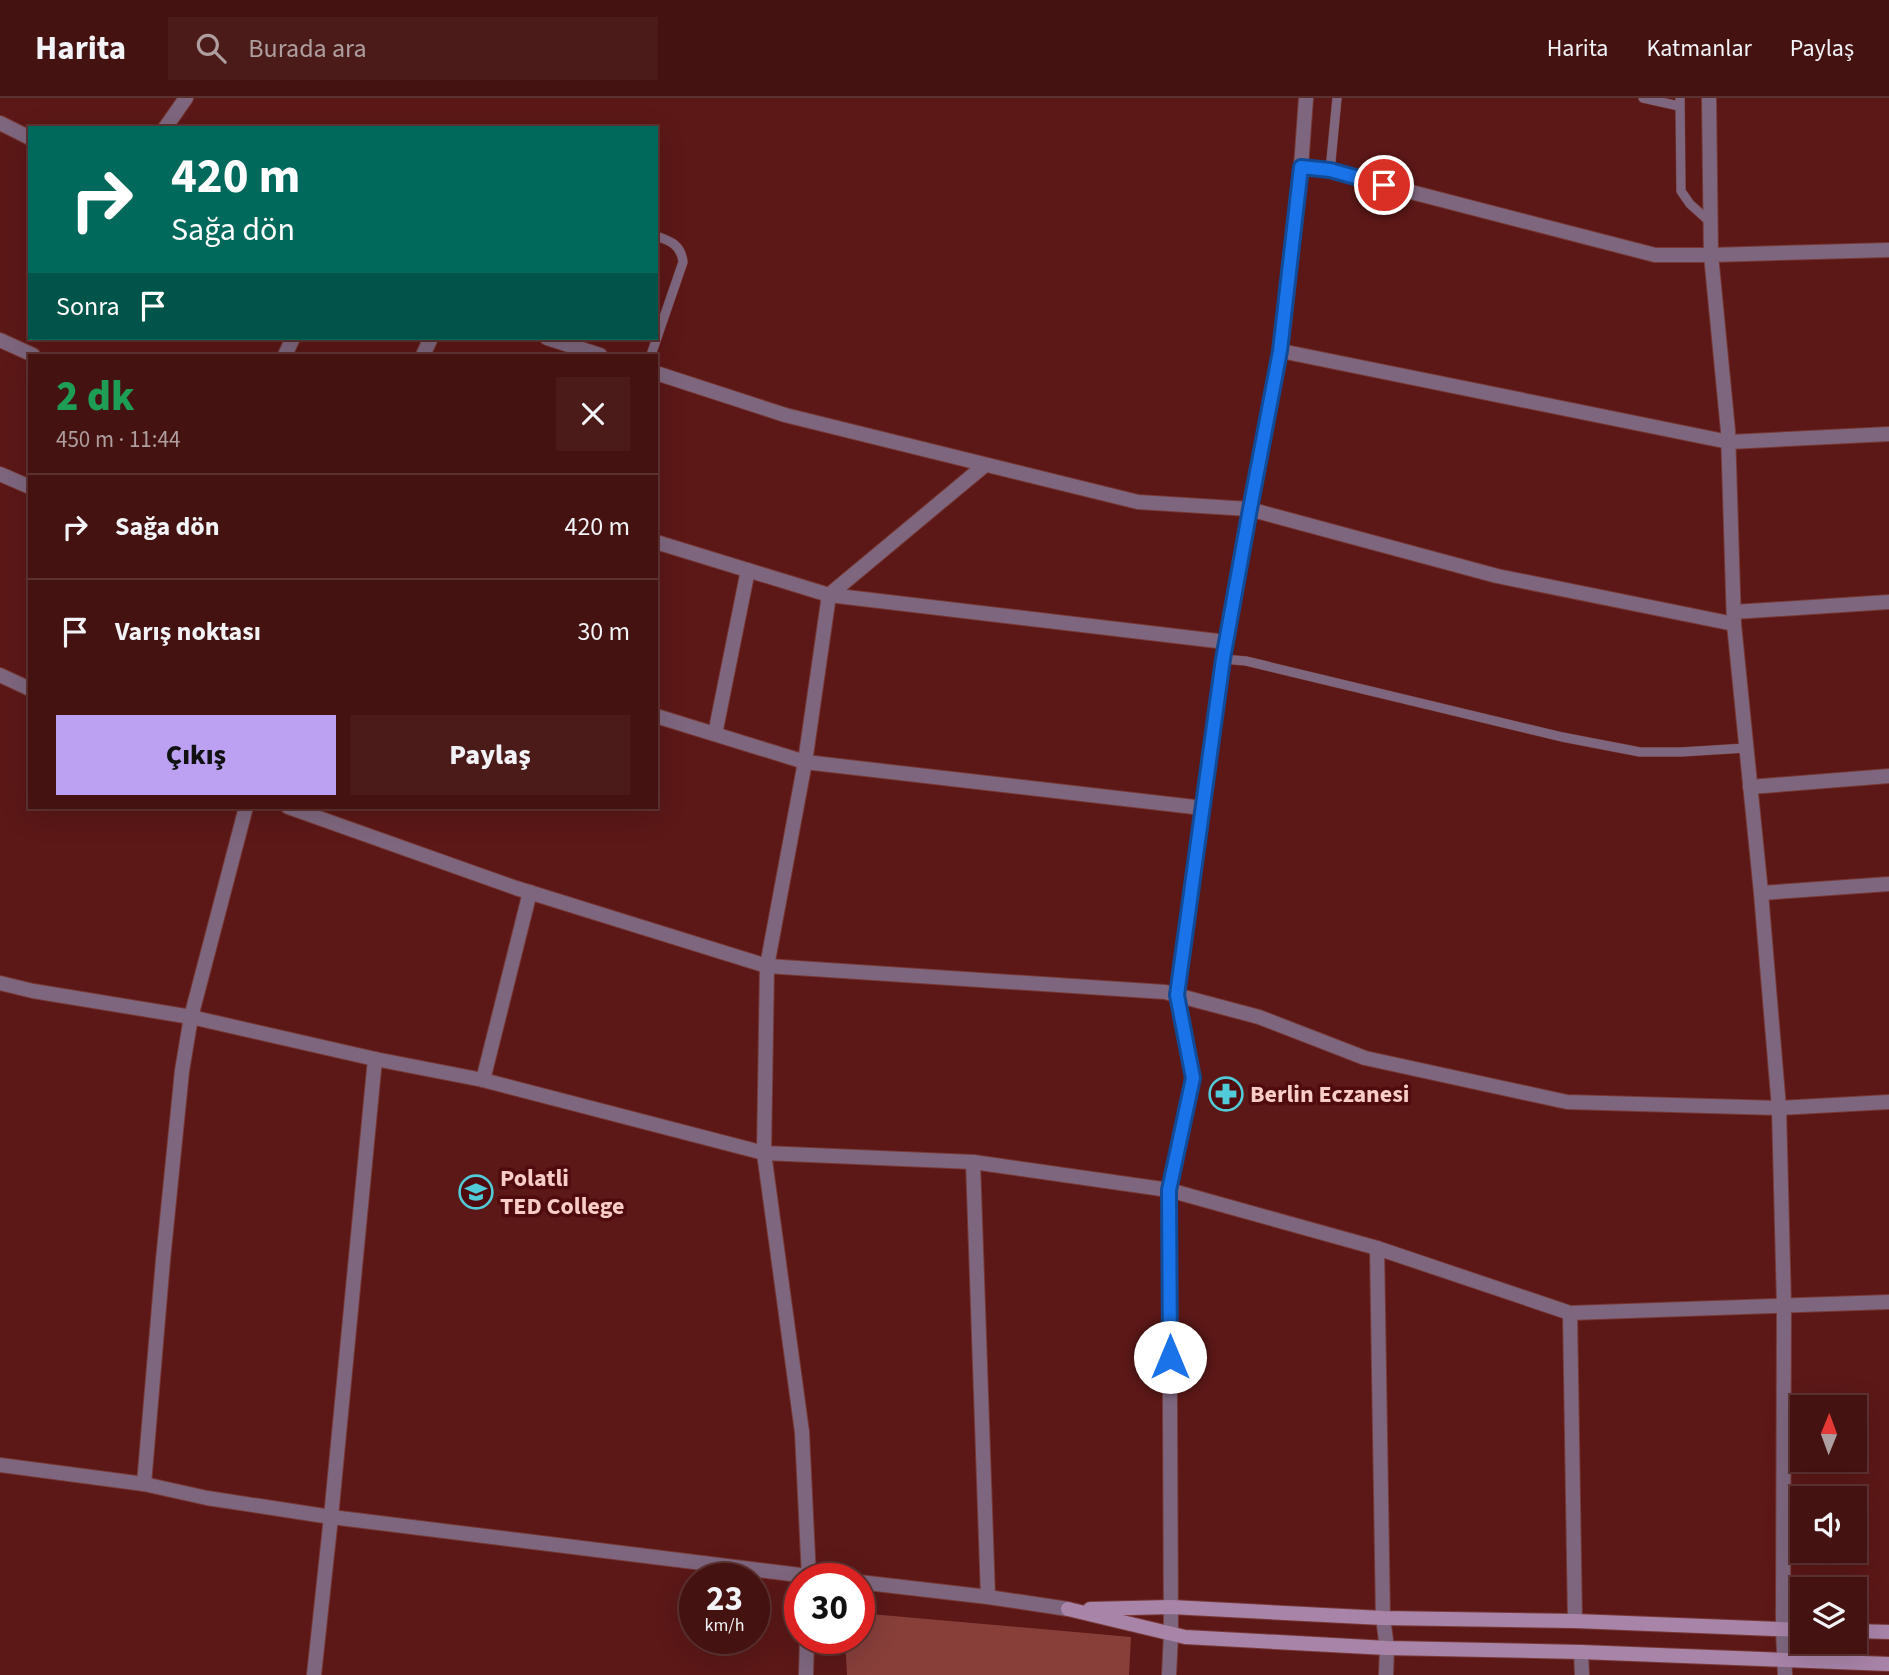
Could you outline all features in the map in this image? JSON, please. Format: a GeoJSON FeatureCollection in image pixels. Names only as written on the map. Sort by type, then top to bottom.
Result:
{"type":"FeatureCollection","features":[{"type":"Feature","properties":{"kind":"street"},"geometry":{"type":"LineString","coordinates":[[166,126],[186,98]]}},
{"type":"Feature","properties":{"kind":"street"},"geometry":{"type":"LineString","coordinates":[[1169,1675],[1169,1190],[1193,1078],[1177,995],[1223,659],[1280,351],[1306,98]]}},
{"type":"Feature","properties":{"kind":"street"},"geometry":{"type":"LineString","coordinates":[[1709,98],[1711,256],[1729,442],[1734,618],[1779,1108],[1784,1306],[1785,1675]]}},
{"type":"Feature","properties":{"kind":"street"},"geometry":{"type":"LineString","coordinates":[[0,123],[28,137]]}},
{"type":"Feature","properties":{"kind":"street"},"geometry":{"type":"LineString","coordinates":[[1301,167],[1330,170],[1655,255],[1711,256],[1889,250]]}},
{"type":"Feature","properties":{"kind":"street"},"geometry":{"type":"LineString","coordinates":[[0,340],[31,354]]}},
{"type":"Feature","properties":{"kind":"street"},"geometry":{"type":"LineString","coordinates":[[553,340],[597,354]]}},
{"type":"Feature","properties":{"kind":"street"},"geometry":{"type":"LineString","coordinates":[[1280,351],[1729,442],[1889,434]]}},
{"type":"Feature","properties":{"kind":"street"},"geometry":{"type":"LineString","coordinates":[[658,374],[785,415],[1138,502],[1250,509],[1497,576],[1734,618],[1889,603]]}},
{"type":"Feature","properties":{"kind":"street"},"geometry":{"type":"LineString","coordinates":[[813,1563],[802,1432],[764,1153],[767,966],[805,762],[829,595],[985,465]]}},
{"type":"Feature","properties":{"kind":"street"},"geometry":{"type":"LineString","coordinates":[[0,474],[28,486]]}},
{"type":"Feature","properties":{"kind":"street"},"geometry":{"type":"LineString","coordinates":[[658,543],[829,595],[1226,642]]}},
{"type":"Feature","properties":{"kind":"street"},"geometry":{"type":"LineString","coordinates":[[715,734],[748,570]]}},
{"type":"Feature","properties":{"kind":"street"},"geometry":{"type":"LineString","coordinates":[[0,675],[28,688]]}},
{"type":"Feature","properties":{"kind":"street"},"geometry":{"type":"LineString","coordinates":[[658,717],[805,762],[1203,808]]}},
{"type":"Feature","properties":{"kind":"street"},"geometry":{"type":"LineString","coordinates":[[1750,787],[1889,776]]}},
{"type":"Feature","properties":{"kind":"street"},"geometry":{"type":"LineString","coordinates":[[144,1484],[182,1071],[191,1017],[245,809]]}},
{"type":"Feature","properties":{"kind":"street"},"geometry":{"type":"LineString","coordinates":[[294,809],[530,892],[767,966],[1165,992],[1259,1017],[1365,1058],[1567,1102],[1779,1108],[1889,1102]]}},
{"type":"Feature","properties":{"kind":"street"},"geometry":{"type":"LineString","coordinates":[[1761,893],[1889,884]]}},
{"type":"Feature","properties":{"kind":"street"},"geometry":{"type":"LineString","coordinates":[[483,1080],[530,892]]}},
{"type":"Feature","properties":{"kind":"street"},"geometry":{"type":"LineString","coordinates":[[0,983],[191,1017],[375,1059],[483,1080],[764,1153],[973,1162],[1169,1190],[1377,1248],[1570,1313],[1889,1302]]}},
{"type":"Feature","properties":{"kind":"street"},"geometry":{"type":"LineString","coordinates":[[314,1675],[375,1059]]}},
{"type":"Feature","properties":{"kind":"street"},"geometry":{"type":"LineString","coordinates":[[973,1162],[988,1597]]}},
{"type":"Feature","properties":{"kind":"street"},"geometry":{"type":"LineString","coordinates":[[1377,1248],[1386,1675]]}},
{"type":"Feature","properties":{"kind":"street"},"geometry":{"type":"LineString","coordinates":[[1570,1313],[1575,1621]]}},
{"type":"Feature","properties":{"kind":"street"},"geometry":{"type":"LineString","coordinates":[[0,1465],[144,1484],[208,1498],[331,1517],[784,1574]]}},
{"type":"Feature","properties":{"kind":"street"},"geometry":{"type":"LineString","coordinates":[[875,1584],[1068,1609],[1185,1637],[1387,1648],[1581,1652],[1889,1664]]}},
{"type":"Feature","properties":{"kind":"street"},"geometry":{"type":"LineString","coordinates":[[1068,1609],[1171,1606],[1383,1618],[1575,1621],[1790,1629]]}},
{"type":"Feature","properties":{"kind":"street"},"geometry":{"type":"LineString","coordinates":[[1867,1631],[1889,1632]]}},
{"type":"Feature","properties":{"kind":"street"},"geometry":{"type":"LineString","coordinates":[[1581,1652],[1582,1675]]}},
{"type":"Feature","properties":{"kind":"street"},"geometry":{"type":"LineString","coordinates":[[807,1654],[807,1675]]}},
{"type":"Feature","properties":{"kind":"lane"},"geometry":{"type":"LineString","coordinates":[[1330,170],[1337,98]]}},
{"type":"Feature","properties":{"kind":"lane"},"geometry":{"type":"LineString","coordinates":[[1643,98],[1680,102],[1681,191],[1690,204],[1710,222]]}},
{"type":"Feature","properties":{"kind":"lane"},"geometry":{"type":"LineString","coordinates":[[658,237],[676,245],[683,262],[658,332]]}},
{"type":"Feature","properties":{"kind":"lane"},"geometry":{"type":"LineString","coordinates":[[1223,659],[1246,661],[1563,737],[1640,752],[1746,748]]}},
{"type":"Feature","properties":{"kind":"shaded area"},"geometry":{"type":"Polygon","coordinates":[[[875,1614],[1131,1637],[1129,1675],[847,1675],[846,1654],[875,1654],[875,1614]]]}},
{"type":"Feature","properties":{"kind":"place","name":"Berlin Eczanesi"},"geometry":{"type":"Point","coordinates":[1226,1094]}},
{"type":"Feature","properties":{"kind":"place","name":"Polatli TED College"},"geometry":{"type":"Point","coordinates":[476,1192]}},
{"type":"Feature","properties":{"kind":"route"},"geometry":{"type":"LineString","coordinates":[[1170,1357],[1169,1190],[1193,1078],[1177,995],[1223,659],[1280,351],[1301,167],[1330,170],[1384,185]]}}]}
